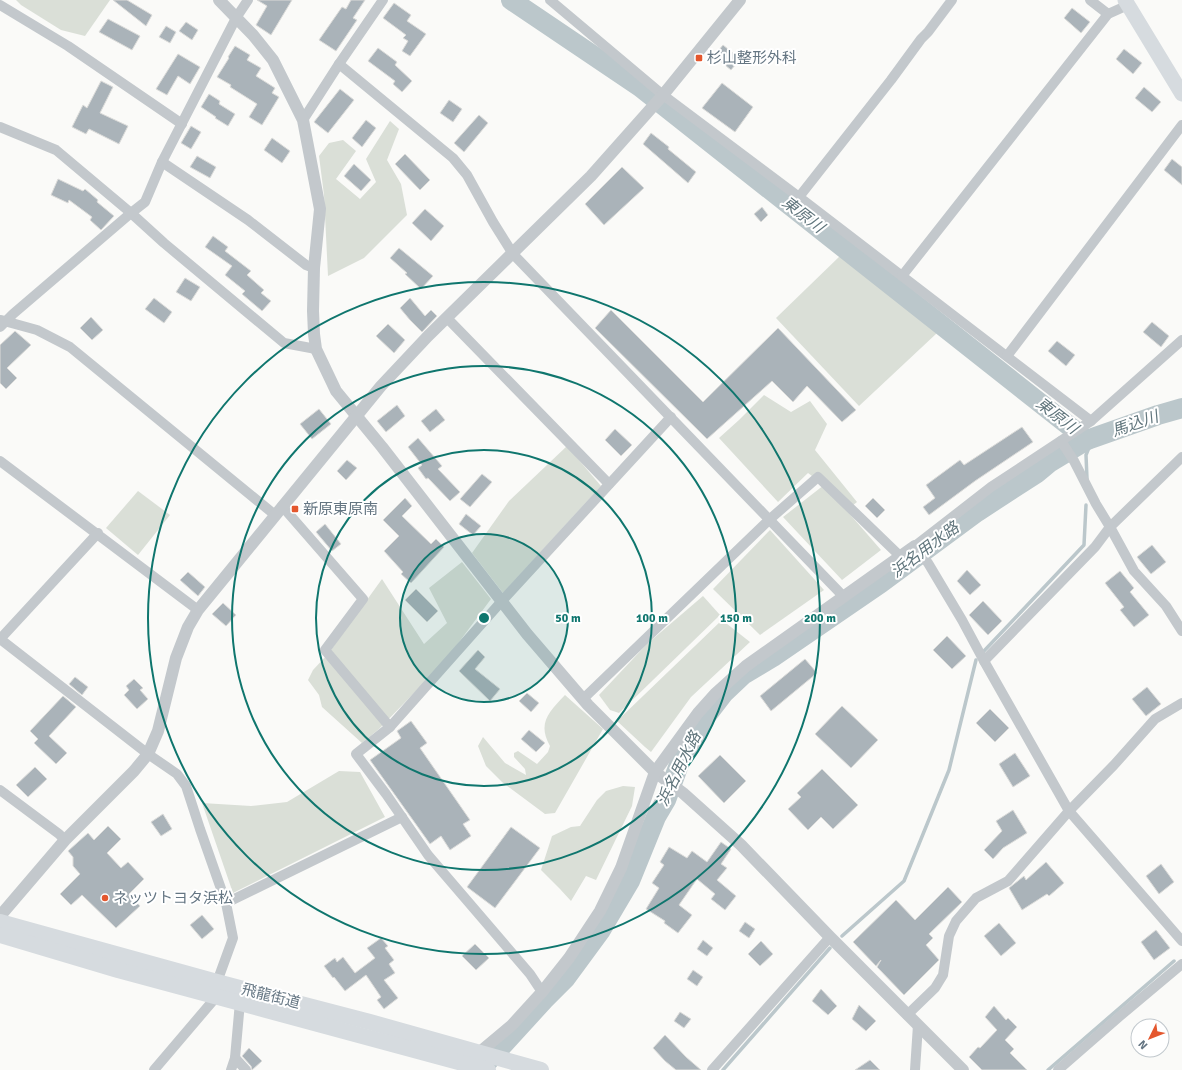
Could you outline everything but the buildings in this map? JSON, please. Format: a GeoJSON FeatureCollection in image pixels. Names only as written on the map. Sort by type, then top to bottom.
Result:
{"type":"FeatureCollection","features":[{"type":"Feature","properties":{"kind":"highway","name":"飛龍街道"},"geometry":{"type":"LineString","coordinates":[[0,922],[217,989],[240,1002],[357,1036],[476,1063],[513,1062],[541,1070]]}},
{"type":"Feature","properties":{"kind":"highway","name":"飛龍街道"},"geometry":{"type":"LineString","coordinates":[[0,935],[118,970],[217,989],[370,1022],[476,1063]]}},
{"type":"Feature","properties":{"kind":"main road"},"geometry":{"type":"LineString","coordinates":[[1126,1],[1182,94]]}},
{"type":"Feature","properties":{"kind":"street"},"geometry":{"type":"LineString","coordinates":[[219,0],[253,35],[273,60],[303,120],[320,209],[314,268],[314,334],[316,349],[336,390],[382,447],[501,602],[583,700],[659,775],[683,793],[741,845],[830,937],[963,1070]]}},
{"type":"Feature","properties":{"kind":"street"},"geometry":{"type":"LineString","coordinates":[[2,323],[131,212],[145,202],[162,162],[236,18],[248,0]]}},
{"type":"Feature","properties":{"kind":"street"},"geometry":{"type":"LineString","coordinates":[[303,120],[383,0]]}},
{"type":"Feature","properties":{"kind":"street"},"geometry":{"type":"LineString","coordinates":[[0,916],[65,840],[134,771],[148,754],[158,731],[176,658],[188,628],[198,610],[381,386],[447,318],[591,176],[663,95],[740,0]]}},
{"type":"Feature","properties":{"kind":"street"},"geometry":{"type":"LineString","coordinates":[[799,197],[952,0]]}},
{"type":"Feature","properties":{"kind":"street"},"geometry":{"type":"LineString","coordinates":[[1090,0],[1108,14]]}},
{"type":"Feature","properties":{"kind":"street"},"geometry":{"type":"LineString","coordinates":[[554,1],[663,95],[799,197],[1091,421]]}},
{"type":"Feature","properties":{"kind":"street"},"geometry":{"type":"LineString","coordinates":[[902,276],[1108,14],[1126,1]]}},
{"type":"Feature","properties":{"kind":"street"},"geometry":{"type":"LineString","coordinates":[[0,6],[68,46],[182,124]]}},
{"type":"Feature","properties":{"kind":"street"},"geometry":{"type":"LineString","coordinates":[[339,64],[453,158],[467,175],[513,254],[844,597]]}},
{"type":"Feature","properties":{"kind":"street"},"geometry":{"type":"LineString","coordinates":[[1007,356],[1182,124]]}},
{"type":"Feature","properties":{"kind":"street"},"geometry":{"type":"LineString","coordinates":[[0,127],[56,150],[131,212],[164,243],[284,343],[316,349]]}},
{"type":"Feature","properties":{"kind":"street"},"geometry":{"type":"LineString","coordinates":[[162,162],[248,220],[306,264],[314,268]]}},
{"type":"Feature","properties":{"kind":"street"},"geometry":{"type":"LineString","coordinates":[[447,318],[610,484]]}},
{"type":"Feature","properties":{"kind":"street"},"geometry":{"type":"LineString","coordinates":[[2,323],[37,330],[70,347],[279,511],[364,599],[325,650],[390,727]]}},
{"type":"Feature","properties":{"kind":"street"},"geometry":{"type":"LineString","coordinates":[[476,1063],[542,992],[569,958],[600,910],[620,868],[659,775],[698,713],[715,694],[746,666],[900,556],[917,549],[991,488],[1043,452],[1063,445],[1182,340]]}},
{"type":"Feature","properties":{"kind":"street"},"geometry":{"type":"LineString","coordinates":[[542,992],[530,974],[428,855],[356,754],[390,727],[501,602],[671,417]]}},
{"type":"Feature","properties":{"kind":"street"},"geometry":{"type":"LineString","coordinates":[[1063,445],[1074,461],[1096,504],[1134,571],[1166,606],[1182,631]]}},
{"type":"Feature","properties":{"kind":"street"},"geometry":{"type":"LineString","coordinates":[[984,661],[1095,547],[1110,527],[1182,457]]}},
{"type":"Feature","properties":{"kind":"street"},"geometry":{"type":"LineString","coordinates":[[0,461],[98,533],[198,610]]}},
{"type":"Feature","properties":{"kind":"street"},"geometry":{"type":"LineString","coordinates":[[583,700],[770,520],[818,477],[900,556]]}},
{"type":"Feature","properties":{"kind":"street"},"geometry":{"type":"LineString","coordinates":[[98,533],[0,639],[148,754],[177,774],[186,786],[226,903],[233,938],[217,989],[154,1070]]}},
{"type":"Feature","properties":{"kind":"street"},"geometry":{"type":"LineString","coordinates":[[917,549],[928,563],[962,620],[1069,811],[1182,941]]}},
{"type":"Feature","properties":{"kind":"street"},"geometry":{"type":"LineString","coordinates":[[907,1015],[935,988],[943,976],[949,936],[956,921],[976,898],[1008,880],[1069,811],[1155,720],[1182,703]]}},
{"type":"Feature","properties":{"kind":"street"},"geometry":{"type":"LineString","coordinates":[[0,790],[65,840]]}},
{"type":"Feature","properties":{"kind":"street"},"geometry":{"type":"LineString","coordinates":[[226,903],[402,817]]}},
{"type":"Feature","properties":{"kind":"street"},"geometry":{"type":"LineString","coordinates":[[712,1070],[830,937]]}},
{"type":"Feature","properties":{"kind":"street"},"geometry":{"type":"LineString","coordinates":[[1058,1070],[1131,1006],[1182,964]]}},
{"type":"Feature","properties":{"kind":"street"},"geometry":{"type":"LineString","coordinates":[[231,1070],[235,1058],[240,1002]]}},
{"type":"Feature","properties":{"kind":"street"},"geometry":{"type":"LineString","coordinates":[[915,1070],[918,1025]]}},
{"type":"Feature","properties":{"kind":"street"},"geometry":{"type":"LineString","coordinates":[[235,1058],[246,1070]]}},
{"type":"Feature","properties":{"kind":"shaded area"},"geometry":{"type":"Polygon","coordinates":[[[16,0],[110,0],[85,36],[61,30],[21,5],[16,0]]]}},
{"type":"Feature","properties":{"kind":"shaded area"},"geometry":{"type":"Polygon","coordinates":[[[390,121],[399,129],[387,160],[401,184],[407,215],[364,258],[328,276],[324,195],[319,156],[329,143],[343,140],[356,151],[336,179],[360,199],[376,182],[366,159],[390,121]]]}},
{"type":"Feature","properties":{"kind":"shaded area"},"geometry":{"type":"Polygon","coordinates":[[[840,256],[937,333],[859,406],[776,318],[840,256]]]}},
{"type":"Feature","properties":{"kind":"shaded area"},"geometry":{"type":"Polygon","coordinates":[[[764,395],[791,412],[810,401],[827,424],[815,450],[857,502],[852,506],[827,488],[881,550],[842,580],[783,517],[824,485],[808,473],[778,502],[719,438],[764,395]]]}},
{"type":"Feature","properties":{"kind":"shaded area"},"geometry":{"type":"Polygon","coordinates":[[[567,446],[601,486],[503,593],[472,553],[509,501],[567,446]]]}},
{"type":"Feature","properties":{"kind":"shaded area"},"geometry":{"type":"Polygon","coordinates":[[[138,491],[170,515],[138,555],[106,528],[138,491]]]}},
{"type":"Feature","properties":{"kind":"shaded area"},"geometry":{"type":"Polygon","coordinates":[[[770,530],[824,590],[760,635],[713,589],[770,530]]]}},
{"type":"Feature","properties":{"kind":"shaded area"},"geometry":{"type":"Polygon","coordinates":[[[462,562],[491,599],[445,661],[379,729],[362,743],[322,707],[319,695],[308,680],[313,670],[328,654],[382,579],[424,644],[447,623],[429,588],[462,562]]]}},
{"type":"Feature","properties":{"kind":"shaded area"},"geometry":{"type":"Polygon","coordinates":[[[703,596],[720,615],[619,713],[610,710],[599,695],[647,644],[703,596]]]}},
{"type":"Feature","properties":{"kind":"shaded area"},"geometry":{"type":"Polygon","coordinates":[[[722,620],[750,642],[691,697],[651,752],[617,721],[722,620]]]}},
{"type":"Feature","properties":{"kind":"shaded area"},"geometry":{"type":"Polygon","coordinates":[[[565,695],[603,729],[555,813],[545,814],[502,782],[486,766],[478,746],[483,737],[505,763],[526,775],[525,769],[514,757],[514,753],[518,751],[537,764],[548,752],[550,746],[546,738],[545,724],[554,707],[565,695]]]}},
{"type":"Feature","properties":{"kind":"shaded area"},"geometry":{"type":"Polygon","coordinates":[[[339,771],[360,772],[385,817],[233,893],[202,803],[251,806],[287,802],[339,771]]]}},
{"type":"Feature","properties":{"kind":"shaded area"},"geometry":{"type":"Polygon","coordinates":[[[623,786],[635,787],[632,806],[596,880],[586,876],[571,901],[541,870],[552,836],[571,827],[580,826],[597,800],[606,791],[623,786]]]}},
{"type":"Feature","properties":{"kind":"waterway","name":"東原川"},"geometry":{"type":"LineString","coordinates":[[511,0],[640,87],[1087,440]]}},
{"type":"Feature","properties":{"kind":"waterway","name":"浜名用水路"},"geometry":{"type":"LineString","coordinates":[[480,1070],[565,979],[601,930],[630,881],[656,817],[666,800],[681,759],[704,719],[724,693],[743,675],[773,657],[881,583],[977,512],[1037,473],[1049,463],[1087,440],[1182,408]]}},
{"type":"Feature","properties":{"kind":"waterway"},"geometry":{"type":"LineString","coordinates":[[1087,440],[1090,445],[1086,455],[1087,479]]}},
{"type":"Feature","properties":{"kind":"waterway"},"geometry":{"type":"LineString","coordinates":[[984,651],[1084,545],[1086,505]]}},
{"type":"Feature","properties":{"kind":"waterway"},"geometry":{"type":"LineString","coordinates":[[842,936],[904,881],[949,770],[976,660]]}},
{"type":"Feature","properties":{"kind":"waterway"},"geometry":{"type":"LineString","coordinates":[[723,1070],[830,948]]}},
{"type":"Feature","properties":{"kind":"waterway"},"geometry":{"type":"LineString","coordinates":[[1048,1070],[1174,961]]}},
{"type":"Feature","properties":{"kind":"place","name":"杉山整形外科"},"geometry":{"type":"Point","coordinates":[699,58]}},
{"type":"Feature","properties":{"kind":"place","name":"新原東原南"},"geometry":{"type":"Point","coordinates":[295,509]}},
{"type":"Feature","properties":{"kind":"place","name":"ネッツトヨタ浜松"},"geometry":{"type":"Point","coordinates":[105,898]}},
{"type":"Feature","properties":{"kind":"water label","name":"馬込川"},"geometry":{"type":"Point","coordinates":[1135,424]}}]}
